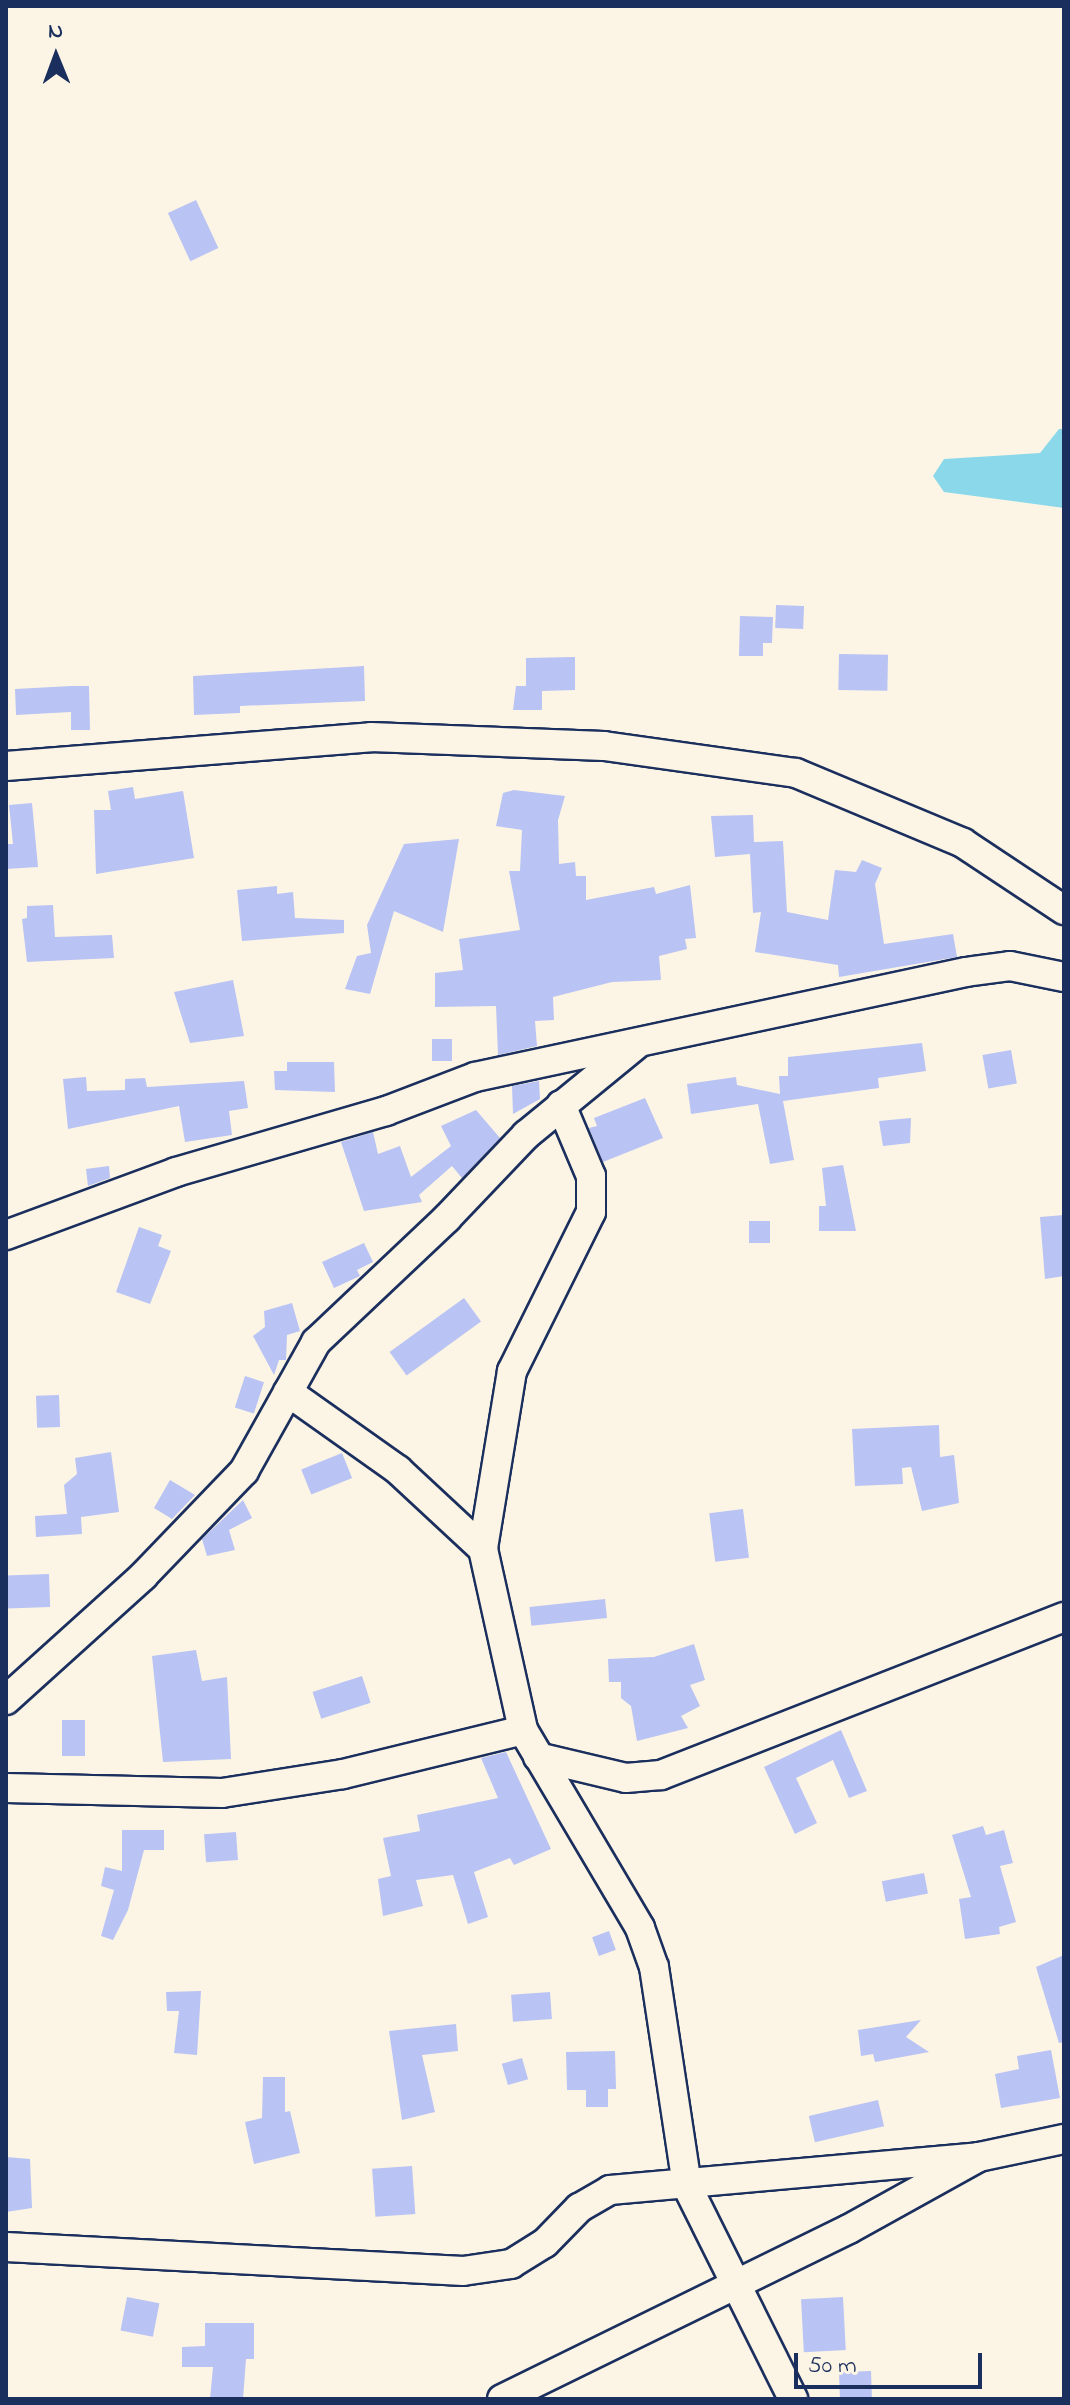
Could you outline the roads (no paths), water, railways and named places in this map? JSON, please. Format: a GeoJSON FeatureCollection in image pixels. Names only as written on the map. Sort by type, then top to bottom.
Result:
{"type":"FeatureCollection","features":[{"type":"Feature","properties":{"kind":"street"},"geometry":{"type":"LineString","coordinates":[[6,766],[371,737],[619,748],[796,773],[963,843],[1064,910]]}},
{"type":"Feature","properties":{"kind":"street"},"geometry":{"type":"LineString","coordinates":[[6,1235],[176,1172],[386,1111],[475,1077],[639,1043],[731,1018],[966,972],[1010,966],[1064,977]]}},
{"type":"Feature","properties":{"kind":"street"},"geometry":{"type":"LineString","coordinates":[[6,1700],[143,1576],[244,1471],[316,1342],[561,1105],[639,1043]]}},
{"type":"Feature","properties":{"kind":"street"},"geometry":{"type":"LineString","coordinates":[[561,1105],[591,1176],[591,1212],[512,1371],[483,1549],[523,1730],[640,1928],[654,1967],[687,2186],[793,2399]]}},
{"type":"Feature","properties":{"kind":"street"},"geometry":{"type":"LineString","coordinates":[[288,1392],[398,1470],[483,1549]]}},
{"type":"Feature","properties":{"kind":"street"},"geometry":{"type":"LineString","coordinates":[[538,1757],[626,1778],[661,1775],[1064,1617]]}},
{"type":"Feature","properties":{"kind":"street"},"geometry":{"type":"LineString","coordinates":[[6,1788],[222,1793],[343,1774],[523,1730]]}},
{"type":"Feature","properties":{"kind":"street"},"geometry":{"type":"LineString","coordinates":[[7,2248],[463,2271],[511,2264],[545,2243],[579,2208],[610,2190],[639,2184],[687,2186],[979,2157],[1064,2139]]}},
{"type":"Feature","properties":{"kind":"street"},"geometry":{"type":"LineString","coordinates":[[502,2399],[736,2287],[979,2157]]}},
{"type":"Feature","properties":{"kind":"water"},"geometry":{"type":"Polygon","coordinates":[[[1059,429],[1064,429],[1064,508],[944,492],[933,476],[944,459],[1040,453],[1059,429]]]}}]}
